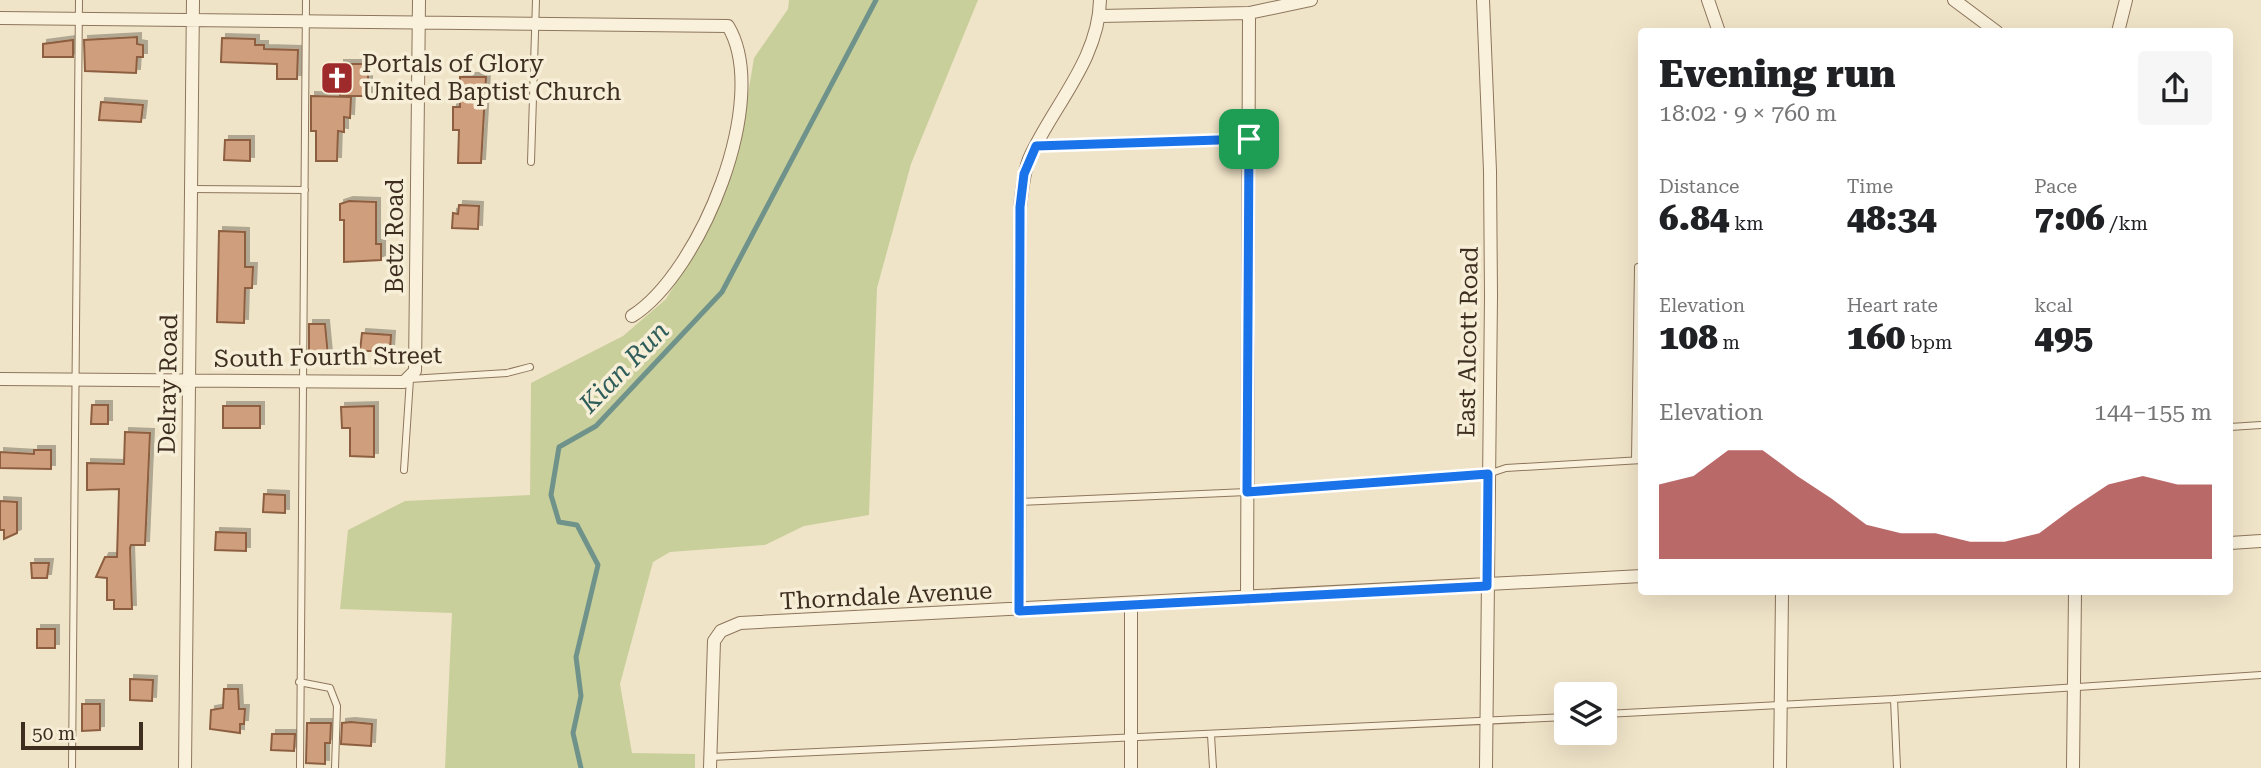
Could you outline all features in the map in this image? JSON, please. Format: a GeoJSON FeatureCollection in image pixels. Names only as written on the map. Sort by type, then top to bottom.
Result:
{"type":"FeatureCollection","features":[{"type":"Feature","properties":{"kind":"street","name":"Delray Road"},"geometry":{"type":"LineString","coordinates":[[185,768],[193,0]]}},
{"type":"Feature","properties":{"kind":"street","name":"Betz Road"},"geometry":{"type":"LineString","coordinates":[[410,379],[415,371],[419,0]]}},
{"type":"Feature","properties":{"kind":"street"},"geometry":{"type":"LineString","coordinates":[[1019,611],[1020,207],[1024,174],[1036,146],[1077,75],[1100,16],[1100,0]]}},
{"type":"Feature","properties":{"kind":"street"},"geometry":{"type":"LineString","coordinates":[[1100,16],[1249,13],[1311,0]]}},
{"type":"Feature","properties":{"kind":"street","name":"East Alcott Road"},"geometry":{"type":"LineString","coordinates":[[1483,0],[1490,183],[1486,768]]}},
{"type":"Feature","properties":{"kind":"street"},"geometry":{"type":"LineString","coordinates":[[1708,0],[1718,28]]}},
{"type":"Feature","properties":{"kind":"street"},"geometry":{"type":"LineString","coordinates":[[1954,0],[1992,28]]}},
{"type":"Feature","properties":{"kind":"street"},"geometry":{"type":"LineString","coordinates":[[2119,28],[2126,0]]}},
{"type":"Feature","properties":{"kind":"street"},"geometry":{"type":"LineString","coordinates":[[1247,599],[1249,13]]}},
{"type":"Feature","properties":{"kind":"street"},"geometry":{"type":"LineString","coordinates":[[0,18],[728,26],[740,53],[741,83],[739,113],[727,165],[713,202],[678,270],[653,301],[632,316]]}},
{"type":"Feature","properties":{"kind":"street","name":"South Fourth Street"},"geometry":{"type":"LineString","coordinates":[[0,379],[404,382],[410,379]]}},
{"type":"Feature","properties":{"kind":"street"},"geometry":{"type":"LineString","coordinates":[[2233,543],[2261,541]]}},
{"type":"Feature","properties":{"kind":"street","name":"Thorndale Avenue"},"geometry":{"type":"LineString","coordinates":[[710,762],[714,641],[721,631],[740,623],[1019,611],[1638,576]]}},
{"type":"Feature","properties":{"kind":"street"},"geometry":{"type":"LineString","coordinates":[[1780,768],[1782,595]]}},
{"type":"Feature","properties":{"kind":"street"},"geometry":{"type":"LineString","coordinates":[[2073,768],[2075,595]]}},
{"type":"Feature","properties":{"kind":"street"},"geometry":{"type":"LineString","coordinates":[[1131,605],[1131,768]]}},
{"type":"Feature","properties":{"kind":"lane"},"geometry":{"type":"LineString","coordinates":[[72,768],[79,0]]}},
{"type":"Feature","properties":{"kind":"lane"},"geometry":{"type":"LineString","coordinates":[[300,768],[306,0]]}},
{"type":"Feature","properties":{"kind":"lane"},"geometry":{"type":"LineString","coordinates":[[531,162],[536,0]]}},
{"type":"Feature","properties":{"kind":"lane"},"geometry":{"type":"LineString","coordinates":[[1036,146],[1249,139]]}},
{"type":"Feature","properties":{"kind":"lane"},"geometry":{"type":"LineString","coordinates":[[191,189],[304,190]]}},
{"type":"Feature","properties":{"kind":"lane"},"geometry":{"type":"LineString","coordinates":[[1018,502],[1247,492],[1488,474],[1506,468],[1638,460],[1638,267]]}},
{"type":"Feature","properties":{"kind":"lane","name":"South Fourth Street"},"geometry":{"type":"LineString","coordinates":[[410,379],[507,373],[530,367]]}},
{"type":"Feature","properties":{"kind":"lane","name":"Betz Road"},"geometry":{"type":"LineString","coordinates":[[404,470],[410,379]]}},
{"type":"Feature","properties":{"kind":"lane"},"geometry":{"type":"LineString","coordinates":[[2233,427],[2261,425]]}},
{"type":"Feature","properties":{"kind":"lane"},"geometry":{"type":"LineString","coordinates":[[1617,714],[2261,675]]}},
{"type":"Feature","properties":{"kind":"lane"},"geometry":{"type":"LineString","coordinates":[[299,682],[330,688],[337,706],[335,768]]}},
{"type":"Feature","properties":{"kind":"lane"},"geometry":{"type":"LineString","coordinates":[[1894,699],[1897,768]]}},
{"type":"Feature","properties":{"kind":"lane"},"geometry":{"type":"LineString","coordinates":[[710,762],[1554,718]]}},
{"type":"Feature","properties":{"kind":"lane"},"geometry":{"type":"LineString","coordinates":[[1212,735],[1213,768]]}},
{"type":"Feature","properties":{"kind":"green space"},"geometry":{"type":"Polygon","coordinates":[[[789,0],[978,0],[911,164],[877,288],[869,515],[804,526],[765,545],[670,552],[653,562],[620,684],[632,753],[695,754],[695,768],[445,768],[452,613],[340,609],[348,530],[405,501],[530,495],[531,383],[623,336],[666,299],[712,223],[739,148],[754,58],[788,9],[789,0]]]}},
{"type":"Feature","properties":{"kind":"building"},"geometry":{"type":"Polygon","coordinates":[[[137,37],[137,44],[143,45],[143,57],[137,57],[136,73],[85,71],[84,40],[137,37]]]}},
{"type":"Feature","properties":{"kind":"building"},"geometry":{"type":"Polygon","coordinates":[[[222,38],[255,39],[255,45],[264,45],[264,49],[298,50],[297,79],[277,79],[277,64],[221,62],[222,38]]]}},
{"type":"Feature","properties":{"kind":"building"},"geometry":{"type":"Polygon","coordinates":[[[73,40],[73,57],[43,57],[43,44],[73,40]]]}},
{"type":"Feature","properties":{"kind":"building"},"geometry":{"type":"Polygon","coordinates":[[[340,64],[368,64],[368,96],[340,96],[340,64]]]}},
{"type":"Feature","properties":{"kind":"building"},"geometry":{"type":"Polygon","coordinates":[[[460,77],[486,77],[481,163],[458,163],[459,130],[453,130],[453,107],[460,107],[460,77]]]}},
{"type":"Feature","properties":{"kind":"building"},"geometry":{"type":"Polygon","coordinates":[[[311,96],[351,97],[350,118],[344,117],[344,132],[338,131],[337,161],[316,161],[316,131],[311,131],[311,96]]]}},
{"type":"Feature","properties":{"kind":"building"},"geometry":{"type":"Polygon","coordinates":[[[101,102],[143,105],[141,122],[99,120],[101,102]]]}},
{"type":"Feature","properties":{"kind":"building"},"geometry":{"type":"Polygon","coordinates":[[[225,140],[250,140],[250,161],[224,160],[225,140]]]}},
{"type":"Feature","properties":{"kind":"building"},"geometry":{"type":"Polygon","coordinates":[[[349,201],[376,202],[376,244],[381,244],[381,260],[344,262],[344,220],[340,220],[340,204],[349,201]]]}},
{"type":"Feature","properties":{"kind":"building"},"geometry":{"type":"Polygon","coordinates":[[[459,205],[479,206],[478,229],[452,228],[453,213],[458,214],[459,205]]]}},
{"type":"Feature","properties":{"kind":"building"},"geometry":{"type":"Polygon","coordinates":[[[219,231],[245,232],[245,267],[253,267],[252,288],[245,288],[244,323],[217,322],[219,231]]]}},
{"type":"Feature","properties":{"kind":"building"},"geometry":{"type":"Polygon","coordinates":[[[309,324],[325,324],[328,356],[309,356],[309,324]]]}},
{"type":"Feature","properties":{"kind":"building"},"geometry":{"type":"Polygon","coordinates":[[[362,333],[391,335],[390,351],[360,351],[362,333]]]}},
{"type":"Feature","properties":{"kind":"building"},"geometry":{"type":"Polygon","coordinates":[[[92,405],[108,405],[108,424],[91,424],[92,405]]]}},
{"type":"Feature","properties":{"kind":"building"},"geometry":{"type":"Polygon","coordinates":[[[223,406],[260,406],[260,428],[223,428],[223,406]]]}},
{"type":"Feature","properties":{"kind":"building"},"geometry":{"type":"Polygon","coordinates":[[[374,406],[374,457],[350,456],[350,428],[342,428],[341,407],[374,406]]]}},
{"type":"Feature","properties":{"kind":"building"},"geometry":{"type":"Polygon","coordinates":[[[125,432],[150,433],[145,545],[131,545],[130,548],[132,609],[114,609],[114,600],[107,600],[107,578],[96,577],[105,557],[117,557],[119,489],[87,490],[87,463],[124,464],[125,432]]]}},
{"type":"Feature","properties":{"kind":"building"},"geometry":{"type":"Polygon","coordinates":[[[34,450],[51,450],[51,469],[0,468],[0,452],[34,454],[34,450]]]}},
{"type":"Feature","properties":{"kind":"building"},"geometry":{"type":"Polygon","coordinates":[[[264,494],[285,495],[285,513],[263,512],[264,494]]]}},
{"type":"Feature","properties":{"kind":"building"},"geometry":{"type":"Polygon","coordinates":[[[0,501],[17,502],[17,533],[4,539],[4,530],[0,530],[0,501]]]}},
{"type":"Feature","properties":{"kind":"building"},"geometry":{"type":"Polygon","coordinates":[[[216,532],[246,533],[246,551],[215,550],[216,532]]]}},
{"type":"Feature","properties":{"kind":"building"},"geometry":{"type":"Polygon","coordinates":[[[31,563],[49,563],[47,578],[32,578],[31,563]]]}},
{"type":"Feature","properties":{"kind":"building"},"geometry":{"type":"Polygon","coordinates":[[[37,629],[55,629],[55,648],[37,648],[37,629]]]}},
{"type":"Feature","properties":{"kind":"building"},"geometry":{"type":"Polygon","coordinates":[[[130,679],[153,680],[152,701],[130,700],[130,679]]]}},
{"type":"Feature","properties":{"kind":"building"},"geometry":{"type":"Polygon","coordinates":[[[224,689],[238,689],[239,709],[245,709],[240,733],[210,729],[211,710],[223,708],[224,689]]]}},
{"type":"Feature","properties":{"kind":"building"},"geometry":{"type":"Polygon","coordinates":[[[82,704],[100,704],[100,730],[82,731],[82,704]]]}},
{"type":"Feature","properties":{"kind":"building"},"geometry":{"type":"Polygon","coordinates":[[[307,723],[331,723],[330,743],[325,743],[325,764],[306,763],[307,723]]]}},
{"type":"Feature","properties":{"kind":"building"},"geometry":{"type":"Polygon","coordinates":[[[342,723],[372,724],[371,746],[341,744],[342,723]]]}},
{"type":"Feature","properties":{"kind":"building"},"geometry":{"type":"Polygon","coordinates":[[[272,734],[295,734],[294,751],[271,750],[272,734]]]}},
{"type":"Feature","properties":{"kind":"waterway","name":"Kian Run"},"geometry":{"type":"LineString","coordinates":[[581,768],[573,733],[581,696],[576,657],[598,565],[577,525],[559,522],[551,495],[559,447],[596,426],[722,292],[876,0]]}},
{"type":"Feature","properties":{"kind":"place","name":"Portals of Glory United Baptist Church"},"geometry":{"type":"Point","coordinates":[337,78]}},
{"type":"Feature","properties":{"kind":"route"},"geometry":{"type":"LineString","coordinates":[[1249,139],[1247,492],[1488,474],[1487,586],[1019,611],[1020,207],[1024,174],[1029,160],[1036,146],[1249,139]]}}]}
